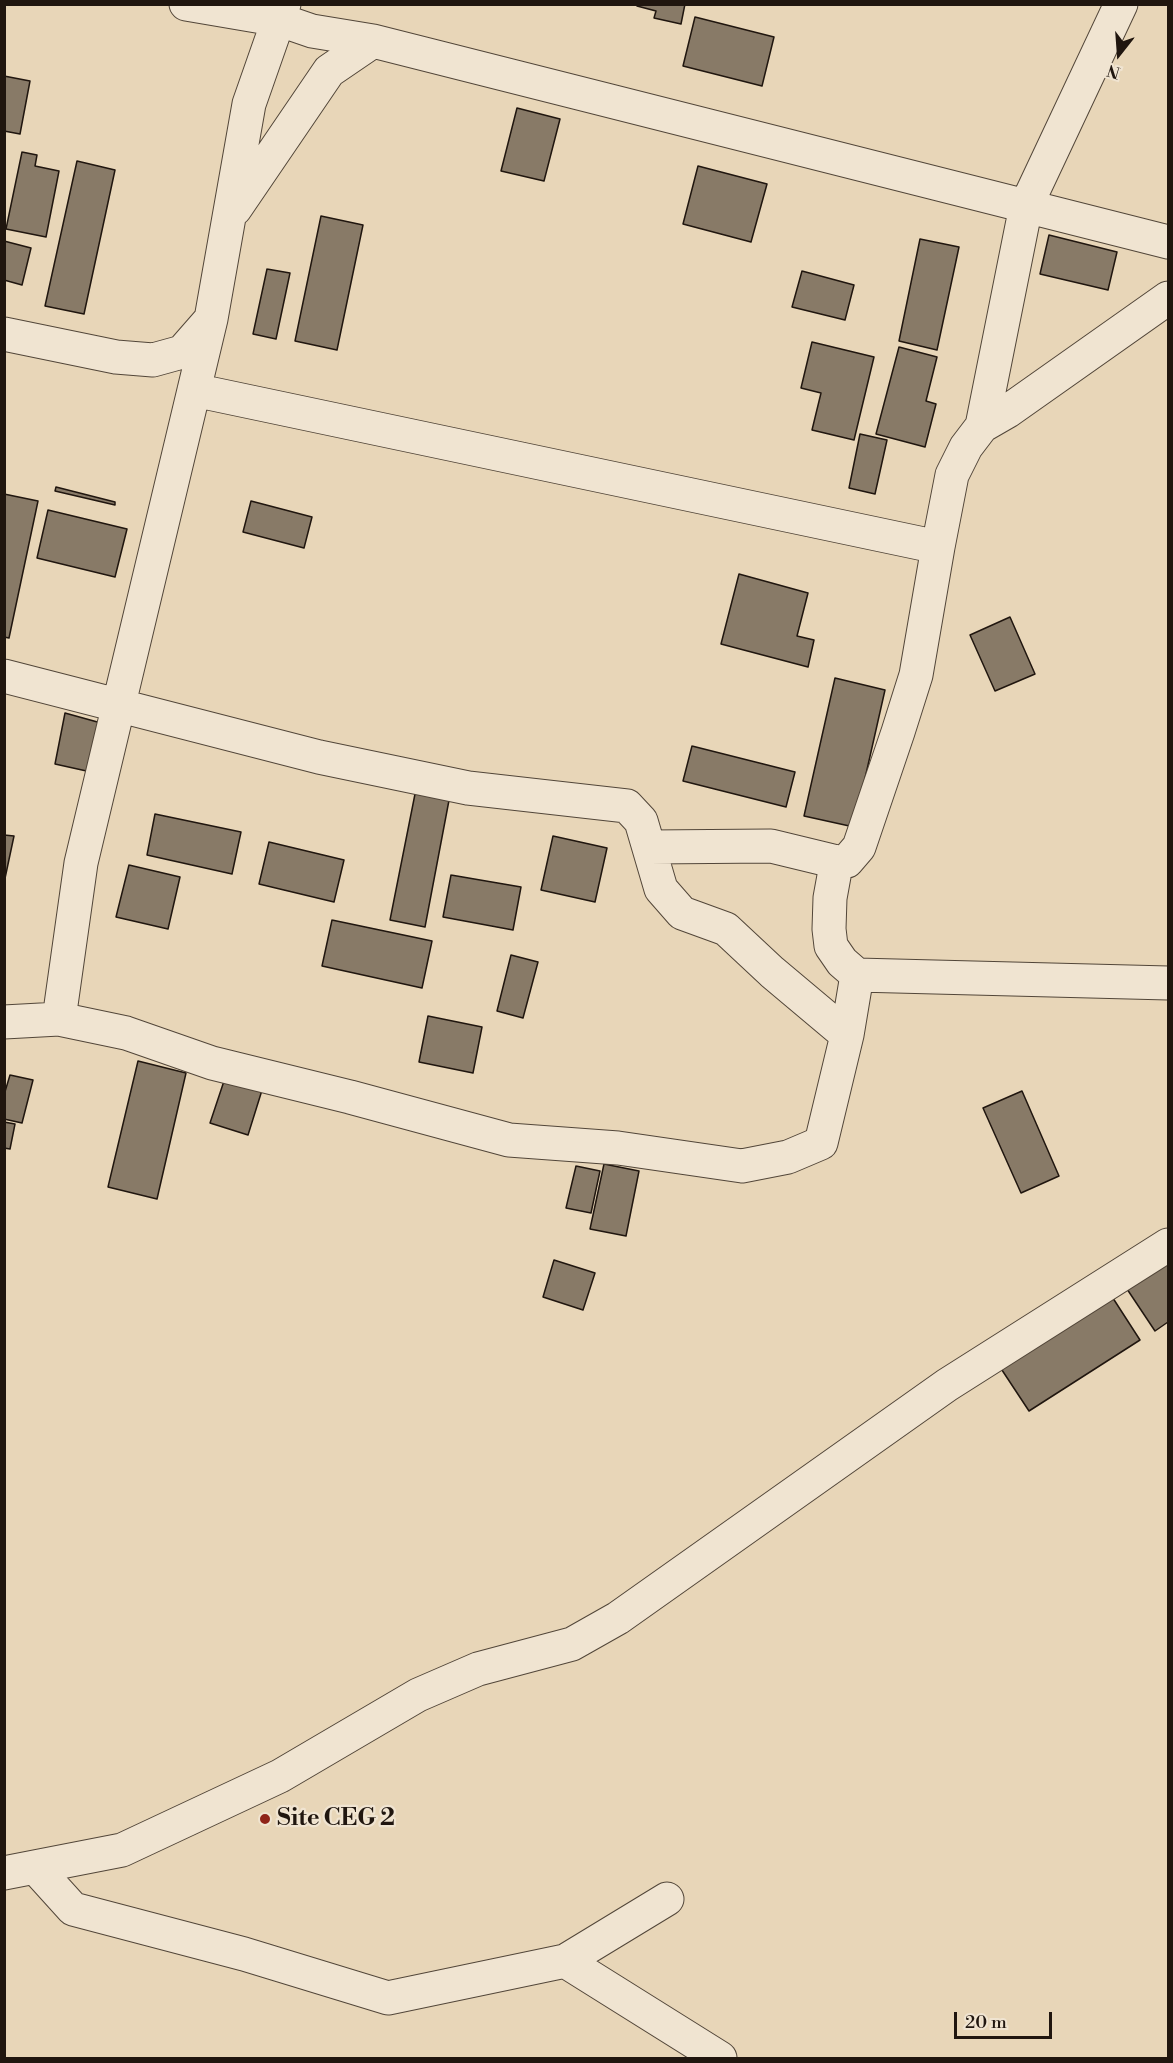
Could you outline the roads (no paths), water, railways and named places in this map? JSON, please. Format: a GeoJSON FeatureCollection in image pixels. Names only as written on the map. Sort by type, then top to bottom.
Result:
{"type":"FeatureCollection","features":[{"type":"Feature","properties":{"kind":"street"},"geometry":{"type":"LineString","coordinates":[[186,4],[282,12],[312,31],[373,41],[1168,242]]}},
{"type":"Feature","properties":{"kind":"street"},"geometry":{"type":"LineString","coordinates":[[982,426],[1026,206],[1121,4]]}},
{"type":"Feature","properties":{"kind":"street"},"geometry":{"type":"LineString","coordinates":[[59,1019],[81,862],[211,319],[249,104],[282,12]]}},
{"type":"Feature","properties":{"kind":"street"},"geometry":{"type":"LineString","coordinates":[[231,215],[329,71],[373,41]]}},
{"type":"Feature","properties":{"kind":"street"},"geometry":{"type":"LineString","coordinates":[[650,847],[771,846],[837,862],[847,861],[859,847],[916,675],[952,475],[966,447],[982,426],[1008,411],[1168,298]]}},
{"type":"Feature","properties":{"kind":"street"},"geometry":{"type":"LineString","coordinates":[[4,334],[116,357],[153,360],[182,352],[211,319]]}},
{"type":"Feature","properties":{"kind":"street"},"geometry":{"type":"LineString","coordinates":[[194,390],[938,547]]}},
{"type":"Feature","properties":{"kind":"street"},"geometry":{"type":"LineString","coordinates":[[4,676],[319,757],[468,788],[627,806],[641,821],[661,889],[682,913],[726,929],[772,972],[847,1035]]}},
{"type":"Feature","properties":{"kind":"street"},"geometry":{"type":"LineString","coordinates":[[837,862],[830,898],[831,946],[842,962],[857,975],[1168,983]]}},
{"type":"Feature","properties":{"kind":"street"},"geometry":{"type":"LineString","coordinates":[[4,1022],[59,1019],[126,1033],[212,1063],[509,1140],[618,1148],[742,1166],[788,1157],[821,1143],[847,1035],[857,975]]}},
{"type":"Feature","properties":{"kind":"street"},"geometry":{"type":"LineString","coordinates":[[20,1870],[122,1850],[280,1776],[418,1695],[478,1669],[572,1644],[618,1618],[947,1385],[1168,1245]]}},
{"type":"Feature","properties":{"kind":"street"},"geometry":{"type":"LineString","coordinates":[[20,1870],[72,1909],[244,1954],[388,1998],[566,1961],[667,1899]]}},
{"type":"Feature","properties":{"kind":"street"},"geometry":{"type":"LineString","coordinates":[[566,1961],[720,2058]]}},
{"type":"Feature","properties":{"kind":"place","name":"Site CEG 2"},"geometry":{"type":"Point","coordinates":[265,1819]}}]}
